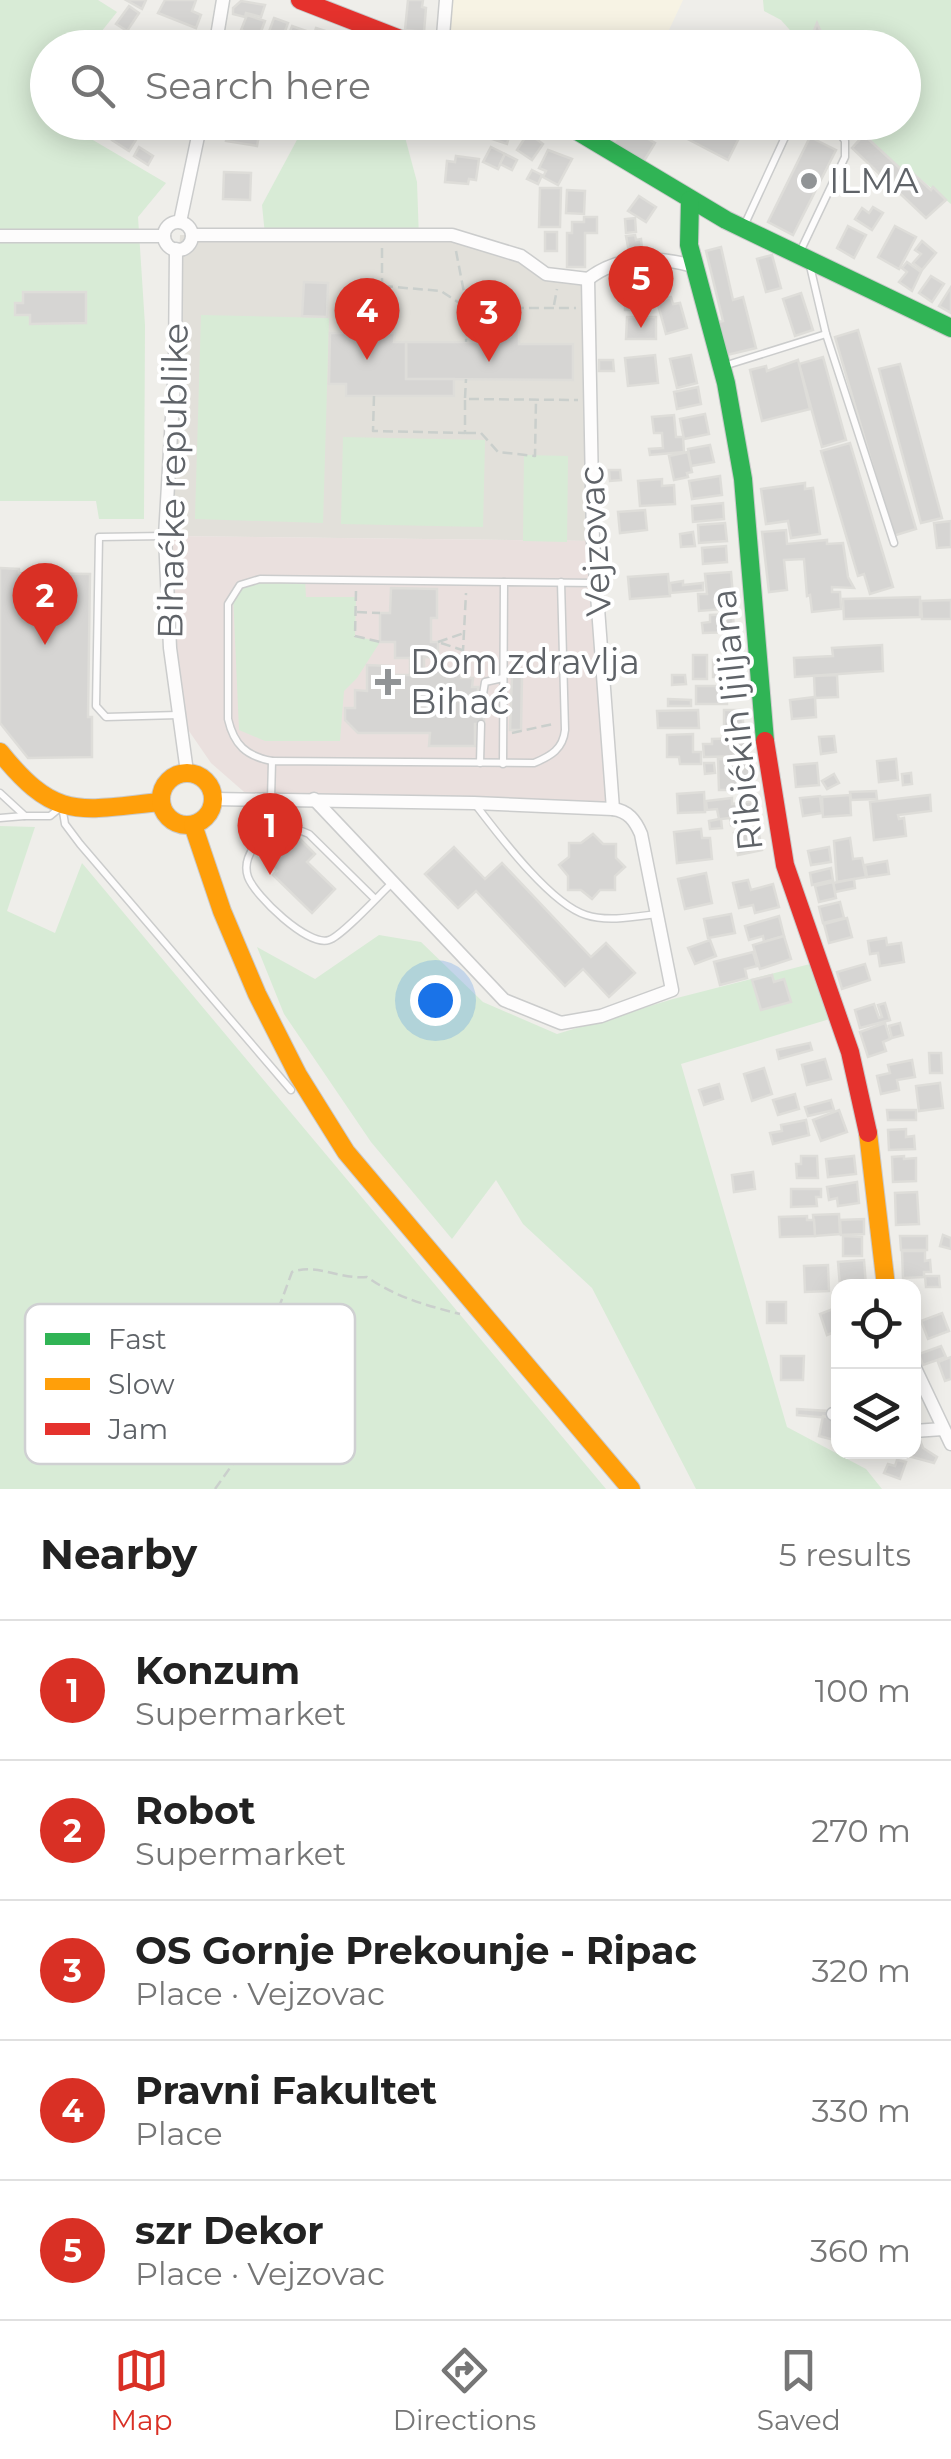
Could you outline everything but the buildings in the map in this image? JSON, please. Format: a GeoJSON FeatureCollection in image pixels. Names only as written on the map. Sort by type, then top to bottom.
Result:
{"type":"FeatureCollection","features":[{"type":"Feature","properties":{"kind":"street"},"geometry":{"type":"LineString","coordinates":[[218,30],[223,0]]}},
{"type":"Feature","properties":{"kind":"street"},"geometry":{"type":"LineString","coordinates":[[300,0],[377,30]]}},
{"type":"Feature","properties":{"kind":"street"},"geometry":{"type":"LineString","coordinates":[[444,30],[446,0]]}},
{"type":"Feature","properties":{"kind":"street"},"geometry":{"type":"LineString","coordinates":[[180,222],[197,140]]}},
{"type":"Feature","properties":{"kind":"street"},"geometry":{"type":"LineString","coordinates":[[592,140],[742,228],[951,328]]}},
{"type":"Feature","properties":{"kind":"street","name":"Ribićkih ljiljana"},"geometry":{"type":"LineString","coordinates":[[690,200],[686,220],[693,266],[703,287],[737,433],[768,769],[778,836],[792,894],[858,1080],[870,1137],[885,1279]]}},
{"type":"Feature","properties":{"kind":"street"},"geometry":{"type":"LineString","coordinates":[[180,222],[190,228],[192,235],[188,246],[176,249],[168,245],[164,236],[167,227],[180,222]]}},
{"type":"Feature","properties":{"kind":"street"},"geometry":{"type":"LineString","coordinates":[[192,235],[452,235],[521,256],[546,274],[560,278],[588,279],[618,262],[635,259],[693,266]]}},
{"type":"Feature","properties":{"kind":"street"},"geometry":{"type":"LineString","coordinates":[[0,236],[164,236]]}},
{"type":"Feature","properties":{"kind":"street","name":"Bihaćke republike"},"geometry":{"type":"LineString","coordinates":[[176,249],[164,536],[170,648],[188,772]]}},
{"type":"Feature","properties":{"kind":"street","name":"Vejzovac"},"geometry":{"type":"LineString","coordinates":[[588,279],[596,583],[613,809]]}},
{"type":"Feature","properties":{"kind":"street"},"geometry":{"type":"LineString","coordinates":[[0,752],[31,788],[62,806],[93,808],[161,802]]}},
{"type":"Feature","properties":{"kind":"street"},"geometry":{"type":"LineString","coordinates":[[188,772],[203,777],[214,799],[208,816],[193,825],[168,818],[161,802],[171,778],[188,772]]}},
{"type":"Feature","properties":{"kind":"street"},"geometry":{"type":"LineString","coordinates":[[214,799],[271,798],[474,803],[623,810],[638,825],[672,990],[601,1016],[562,1023],[504,1000],[314,800]]}},
{"type":"Feature","properties":{"kind":"street"},"geometry":{"type":"LineString","coordinates":[[193,825],[240,958],[292,1066],[318,1110],[346,1152],[632,1489]]}},
{"type":"Feature","properties":{"kind":"street"},"geometry":{"type":"LineString","coordinates":[[915,1369],[951,1444]]}},
{"type":"Feature","properties":{"kind":"street"},"geometry":{"type":"LineString","coordinates":[[921,1430],[942,1429]]}},
{"type":"Feature","properties":{"kind":"lane"},"geometry":{"type":"LineString","coordinates":[[742,228],[784,140]]}},
{"type":"Feature","properties":{"kind":"lane"},"geometry":{"type":"LineString","coordinates":[[844,140],[845,157],[804,257],[894,542]]}},
{"type":"Feature","properties":{"kind":"lane"},"geometry":{"type":"LineString","coordinates":[[721,366],[826,334]]}},
{"type":"Feature","properties":{"kind":"lane"},"geometry":{"type":"LineString","coordinates":[[164,536],[99,537],[96,706],[106,717],[178,715]]}},
{"type":"Feature","properties":{"kind":"lane"},"geometry":{"type":"LineString","coordinates":[[561,582],[564,742],[534,764],[253,758],[231,732],[228,604],[240,585],[250,580],[356,580],[466,582],[561,582],[596,583]]}},
{"type":"Feature","properties":{"kind":"lane"},"geometry":{"type":"LineString","coordinates":[[504,582],[504,764]]}},
{"type":"Feature","properties":{"kind":"lane"},"geometry":{"type":"LineString","coordinates":[[481,707],[485,682],[503,675]]}},
{"type":"Feature","properties":{"kind":"lane"},"geometry":{"type":"LineString","coordinates":[[480,724],[480,763]]}},
{"type":"Feature","properties":{"kind":"lane"},"geometry":{"type":"LineString","coordinates":[[271,798],[272,760]]}},
{"type":"Feature","properties":{"kind":"lane"},"geometry":{"type":"LineString","coordinates":[[0,793],[25,816]]}},
{"type":"Feature","properties":{"kind":"lane"},"geometry":{"type":"LineString","coordinates":[[474,803],[509,848],[576,912],[605,918],[656,914]]}},
{"type":"Feature","properties":{"kind":"lane"},"geometry":{"type":"LineString","coordinates":[[0,818],[50,816],[62,806]]}},
{"type":"Feature","properties":{"kind":"lane"},"geometry":{"type":"LineString","coordinates":[[62,806],[65,824],[80,844],[290,1090]]}},
{"type":"Feature","properties":{"kind":"lane"},"geometry":{"type":"LineString","coordinates":[[375,899],[309,834],[298,830],[284,828],[267,834],[247,862],[250,881],[310,940],[334,938],[393,882]]}},
{"type":"Feature","properties":{"kind":"path"},"geometry":{"type":"LineString","coordinates":[[382,235],[382,333]]}},
{"type":"Feature","properties":{"kind":"path"},"geometry":{"type":"LineString","coordinates":[[460,263],[467,308],[466,342]]}},
{"type":"Feature","properties":{"kind":"path"},"geometry":{"type":"LineString","coordinates":[[554,308],[560,278]]}},
{"type":"Feature","properties":{"kind":"path"},"geometry":{"type":"LineString","coordinates":[[383,286],[441,291],[467,308],[588,308]]}},
{"type":"Feature","properties":{"kind":"path"},"geometry":{"type":"LineString","coordinates":[[465,433],[466,379]]}},
{"type":"Feature","properties":{"kind":"path"},"geometry":{"type":"LineString","coordinates":[[374,396],[373,432],[481,433],[498,452],[536,456],[536,400]]}},
{"type":"Feature","properties":{"kind":"path"},"geometry":{"type":"LineString","coordinates":[[466,399],[589,400]]}},
{"type":"Feature","properties":{"kind":"path"},"geometry":{"type":"LineString","coordinates":[[356,580],[355,636],[380,642]]}},
{"type":"Feature","properties":{"kind":"path"},"geometry":{"type":"LineString","coordinates":[[462,670],[466,582]]}},
{"type":"Feature","properties":{"kind":"path"},"geometry":{"type":"LineString","coordinates":[[356,612],[380,613]]}},
{"type":"Feature","properties":{"kind":"path"},"geometry":{"type":"LineString","coordinates":[[464,634],[438,642],[464,650]]}},
{"type":"Feature","properties":{"kind":"path"},"geometry":{"type":"LineString","coordinates":[[503,675],[563,672]]}},
{"type":"Feature","properties":{"kind":"path"},"geometry":{"type":"LineString","coordinates":[[503,736],[547,724],[565,724]]}},
{"type":"Feature","properties":{"kind":"path"},"geometry":{"type":"LineString","coordinates":[[280,1304],[292,1272],[307,1266],[350,1279],[368,1277],[386,1290],[460,1314],[472,1303]]}},
{"type":"Feature","properties":{"kind":"path"},"geometry":{"type":"LineString","coordinates":[[215,1489],[233,1464]]}},
{"type":"Feature","properties":{"kind":"shaded area"},"geometry":{"type":"Polygon","coordinates":[[[446,0],[683,0],[669,30],[444,30],[446,0]]]}},
{"type":"Feature","properties":{"kind":"shaded area"},"geometry":{"type":"Polygon","coordinates":[[[180,235],[382,235],[485,243],[546,274],[588,279],[593,541],[165,536],[180,235]]]}},
{"type":"Feature","properties":{"kind":"shaded area","name":"Dom zdravlja Bihać"},"geometry":{"type":"Polygon","coordinates":[[[165,536],[593,541],[613,809],[251,798],[211,763],[178,715],[165,536]]]}},
{"type":"Feature","properties":{"kind":"green space"},"geometry":{"type":"Polygon","coordinates":[[[0,0],[98,0],[117,12],[103,30],[30,30],[30,140],[93,140],[166,183],[138,217],[145,325],[144,519],[99,519],[96,501],[0,501],[0,0]]]}},
{"type":"Feature","properties":{"kind":"green space"},"geometry":{"type":"Polygon","coordinates":[[[763,0],[951,0],[951,204],[907,168],[903,171],[871,140],[921,140],[921,30],[820,30],[817,24],[814,30],[790,30],[764,11],[763,0]]]}},
{"type":"Feature","properties":{"kind":"green space"},"geometry":{"type":"Polygon","coordinates":[[[297,140],[406,140],[417,182],[419,239],[265,235],[262,205],[297,140]]]}},
{"type":"Feature","properties":{"kind":"green space"},"geometry":{"type":"Polygon","coordinates":[[[201,315],[329,318],[323,523],[195,519],[201,315]]]}},
{"type":"Feature","properties":{"kind":"green space"},"geometry":{"type":"Polygon","coordinates":[[[343,437],[485,440],[483,527],[341,524],[343,437]]]}},
{"type":"Feature","properties":{"kind":"green space"},"geometry":{"type":"Polygon","coordinates":[[[524,455],[568,456],[567,542],[523,541],[524,455]]]}},
{"type":"Feature","properties":{"kind":"green space"},"geometry":{"type":"Polygon","coordinates":[[[305,579],[306,597],[356,597],[355,636],[380,642],[344,691],[340,741],[265,741],[239,730],[233,594],[250,580],[305,579]]]}},
{"type":"Feature","properties":{"kind":"green space"},"geometry":{"type":"Polygon","coordinates":[[[0,826],[35,827],[7,911],[55,933],[82,863],[606,1489],[0,1489],[0,826]]]}},
{"type":"Feature","properties":{"kind":"green space"},"geometry":{"type":"Polygon","coordinates":[[[379,935],[421,942],[483,1002],[557,1034],[810,964],[833,1018],[681,1064],[787,1427],[831,1450],[831,1459],[847,1459],[866,1469],[882,1489],[696,1489],[592,1288],[523,1224],[496,1180],[452,1239],[371,1142],[284,1014],[257,947],[315,979],[379,935]]]}},
{"type":"Feature","properties":{"kind":"traffic: fast"},"geometry":{"type":"LineString","coordinates":[[592,140],[726,220],[951,328]]}},
{"type":"Feature","properties":{"kind":"traffic: fast"},"geometry":{"type":"LineString","coordinates":[[690,200],[689,245],[726,383],[743,479],[765,741]]}},
{"type":"Feature","properties":{"kind":"traffic: slow"},"geometry":{"type":"LineString","coordinates":[[0,752],[20,775],[54,801],[89,808],[161,802]]}},
{"type":"Feature","properties":{"kind":"traffic: slow"},"geometry":{"type":"LineString","coordinates":[[187,773],[206,780],[213,799],[206,818],[187,825],[168,818],[161,799],[168,780],[187,773]]}},
{"type":"Feature","properties":{"kind":"traffic: slow"},"geometry":{"type":"LineString","coordinates":[[193,825],[222,911],[257,994],[298,1075],[346,1152],[631,1489]]}},
{"type":"Feature","properties":{"kind":"traffic: slow"},"geometry":{"type":"LineString","coordinates":[[868,1133],[885,1279]]}},
{"type":"Feature","properties":{"kind":"traffic: jam"},"geometry":{"type":"LineString","coordinates":[[300,0],[377,30]]}},
{"type":"Feature","properties":{"kind":"traffic: jam"},"geometry":{"type":"LineString","coordinates":[[765,741],[785,865],[850,1052],[868,1133]]}},
{"type":"Feature","properties":{"kind":"place","name":"ILMA"},"geometry":{"type":"Point","coordinates":[809,181]}},
{"type":"Feature","properties":{"kind":"place","name":"szr Dekor"},"geometry":{"type":"Point","coordinates":[641,328]}},
{"type":"Feature","properties":{"kind":"place","name":"Pravni Fakultet"},"geometry":{"type":"Point","coordinates":[367,360]}},
{"type":"Feature","properties":{"kind":"place","name":"OS Gornje Prekounje - Ripac"},"geometry":{"type":"Point","coordinates":[489,362]}},
{"type":"Feature","properties":{"kind":"place","name":"Robot"},"geometry":{"type":"Point","coordinates":[45,645]}},
{"type":"Feature","properties":{"kind":"place","name":"Dom zdravlja Bihać"},"geometry":{"type":"Point","coordinates":[388,682]}},
{"type":"Feature","properties":{"kind":"place","name":"Konzum"},"geometry":{"type":"Point","coordinates":[270,875]}}]}
